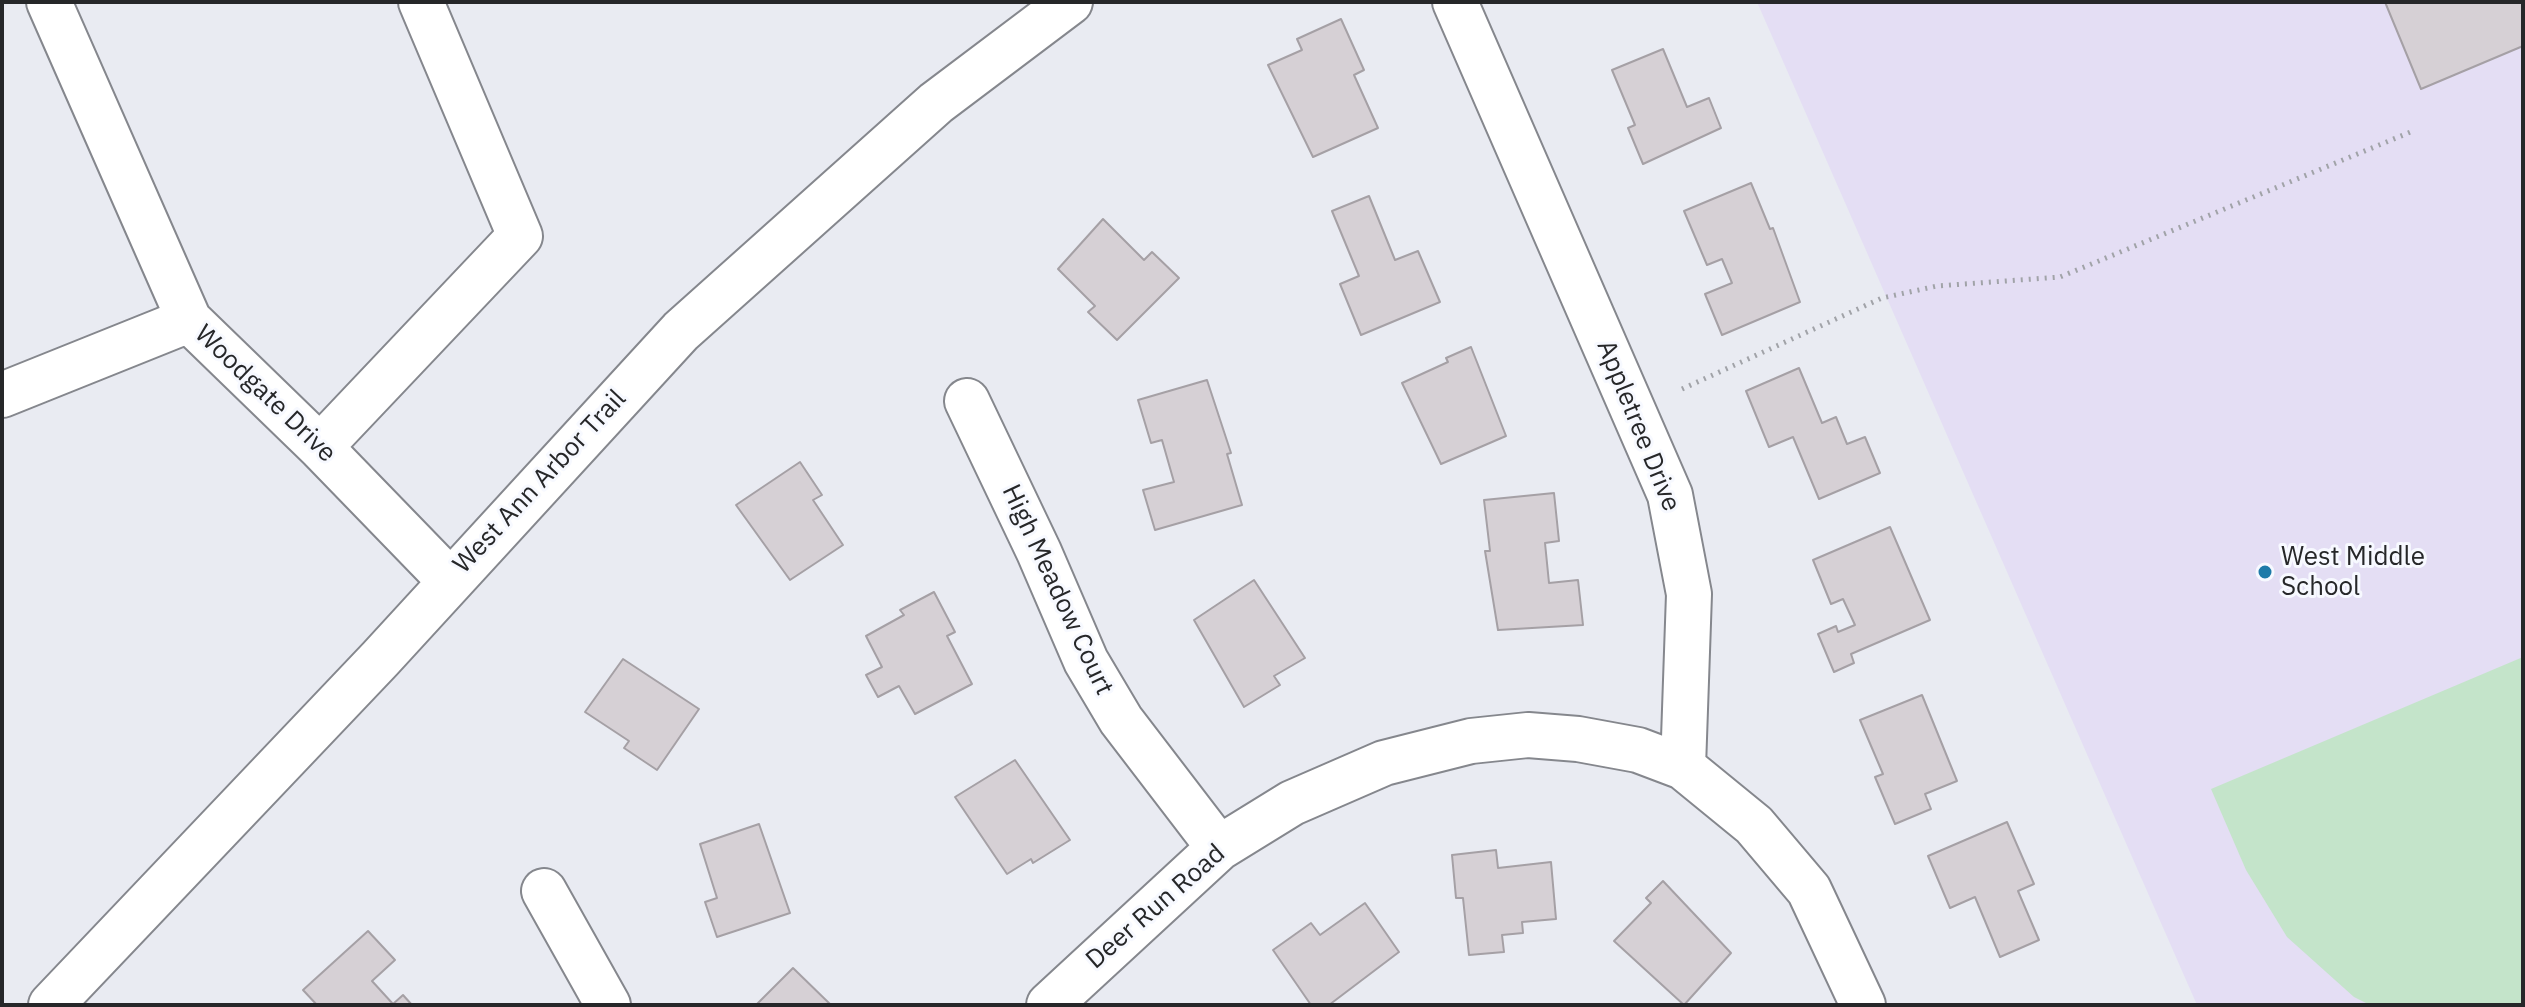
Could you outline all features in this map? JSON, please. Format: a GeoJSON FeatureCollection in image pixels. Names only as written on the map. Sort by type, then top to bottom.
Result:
{"type":"FeatureCollection","features":[{"type":"Feature","properties":{"kind":"street","name":"Woodgate Drive"},"geometry":{"type":"LineString","coordinates":[[49,2],[189,320],[320,447],[449,580]]}},
{"type":"Feature","properties":{"kind":"street"},"geometry":{"type":"LineString","coordinates":[[320,447],[520,236],[421,2]]}},
{"type":"Feature","properties":{"kind":"street","name":"West Ann Arbor Trail"},"geometry":{"type":"LineString","coordinates":[[51,1005],[380,659],[449,580],[681,331],[936,103],[1070,2]]}},
{"type":"Feature","properties":{"kind":"street","name":"Appletree Drive"},"geometry":{"type":"LineString","coordinates":[[1455,2],[1670,495],[1684,551],[1689,594],[1683,767]]}},
{"type":"Feature","properties":{"kind":"street"},"geometry":{"type":"LineString","coordinates":[[2,395],[189,320]]}},
{"type":"Feature","properties":{"kind":"street","name":"High Meadow Court"},"geometry":{"type":"LineString","coordinates":[[967,401],[1086,661],[1121,720],[1219,848]]}},
{"type":"Feature","properties":{"kind":"street","name":"Deer Run Road"},"geometry":{"type":"LineString","coordinates":[[1049,1005],[1219,848],[1324,788],[1384,763],[1471,741],[1528,735],[1578,739],[1638,750],[1683,767]]}},
{"type":"Feature","properties":{"kind":"street"},"geometry":{"type":"LineString","coordinates":[[1683,767],[1754,825],[1787,860],[1809,890],[1863,1005]]}},
{"type":"Feature","properties":{"kind":"street"},"geometry":{"type":"LineString","coordinates":[[544,891],[608,1005]]}},
{"type":"Feature","properties":{"kind":"path"},"geometry":{"type":"LineString","coordinates":[[1682,389],[1882,298],[1937,286],[2060,277],[2413,131]]}},
{"type":"Feature","properties":{"kind":"shaded area","name":"West Middle School"},"geometry":{"type":"Polygon","coordinates":[[[1757,2],[2523,2],[2523,1005],[2197,1005],[1757,2]]]}},
{"type":"Feature","properties":{"kind":"green space"},"geometry":{"type":"Polygon","coordinates":[[[2523,657],[2523,1005],[2370,1005],[2354,997],[2287,937],[2246,870],[2211,789],[2523,657]]]}},
{"type":"Feature","properties":{"kind":"building"},"geometry":{"type":"Polygon","coordinates":[[[2385,2],[2523,2],[2523,46],[2421,89],[2385,2]]]}},
{"type":"Feature","properties":{"kind":"building"},"geometry":{"type":"Polygon","coordinates":[[[1341,19],[1364,70],[1354,75],[1378,128],[1313,157],[1268,65],[1302,50],[1297,39],[1341,19]]]}},
{"type":"Feature","properties":{"kind":"building"},"geometry":{"type":"Polygon","coordinates":[[[1663,49],[1687,107],[1709,98],[1721,128],[1643,164],[1628,128],[1635,125],[1612,70],[1663,49]]]}},
{"type":"Feature","properties":{"kind":"building"},"geometry":{"type":"Polygon","coordinates":[[[1751,183],[1770,229],[1773,228],[1800,302],[1722,335],[1705,294],[1732,283],[1722,259],[1707,265],[1684,211],[1751,183]]]}},
{"type":"Feature","properties":{"kind":"building"},"geometry":{"type":"Polygon","coordinates":[[[1369,196],[1395,260],[1418,251],[1440,302],[1361,335],[1340,284],[1359,276],[1332,211],[1369,196]]]}},
{"type":"Feature","properties":{"kind":"building"},"geometry":{"type":"Polygon","coordinates":[[[1103,219],[1144,260],[1152,252],[1179,278],[1117,340],[1088,312],[1095,306],[1058,269],[1103,219]]]}},
{"type":"Feature","properties":{"kind":"building"},"geometry":{"type":"Polygon","coordinates":[[[1471,347],[1506,436],[1441,464],[1402,383],[1448,362],[1446,358],[1471,347]]]}},
{"type":"Feature","properties":{"kind":"building"},"geometry":{"type":"Polygon","coordinates":[[[1799,368],[1822,423],[1836,417],[1847,444],[1865,437],[1880,473],[1819,499],[1793,437],[1769,447],[1746,391],[1799,368]]]}},
{"type":"Feature","properties":{"kind":"building"},"geometry":{"type":"Polygon","coordinates":[[[1207,380],[1231,453],[1227,454],[1242,505],[1155,530],[1143,490],[1174,482],[1162,440],[1151,443],[1138,400],[1207,380]]]}},
{"type":"Feature","properties":{"kind":"building"},"geometry":{"type":"Polygon","coordinates":[[[800,462],[822,495],[813,500],[843,545],[790,580],[736,505],[800,462]]]}},
{"type":"Feature","properties":{"kind":"building"},"geometry":{"type":"Polygon","coordinates":[[[1554,493],[1559,541],[1545,543],[1549,583],[1578,580],[1583,625],[1498,630],[1485,551],[1490,551],[1484,500],[1554,493]]]}},
{"type":"Feature","properties":{"kind":"building"},"geometry":{"type":"Polygon","coordinates":[[[1890,527],[1930,620],[1851,654],[1854,663],[1834,672],[1818,634],[1836,626],[1838,632],[1855,625],[1843,599],[1831,604],[1813,560],[1890,527]]]}},
{"type":"Feature","properties":{"kind":"building"},"geometry":{"type":"Polygon","coordinates":[[[1254,580],[1305,658],[1274,676],[1280,685],[1244,707],[1194,620],[1254,580]]]}},
{"type":"Feature","properties":{"kind":"building"},"geometry":{"type":"Polygon","coordinates":[[[934,592],[955,632],[947,636],[972,684],[915,714],[899,686],[878,697],[866,675],[882,667],[866,636],[904,615],[900,610],[934,592]]]}},
{"type":"Feature","properties":{"kind":"building"},"geometry":{"type":"Polygon","coordinates":[[[623,659],[699,709],[657,770],[624,748],[629,741],[585,712],[623,659]]]}},
{"type":"Feature","properties":{"kind":"building"},"geometry":{"type":"Polygon","coordinates":[[[1922,695],[1957,781],[1925,794],[1931,809],[1895,824],[1875,777],[1883,774],[1860,720],[1922,695]]]}},
{"type":"Feature","properties":{"kind":"building"},"geometry":{"type":"Polygon","coordinates":[[[1015,760],[1070,840],[1033,863],[1031,859],[1007,874],[955,797],[1015,760]]]}},
{"type":"Feature","properties":{"kind":"building"},"geometry":{"type":"Polygon","coordinates":[[[2007,822],[2034,884],[2018,891],[2039,940],[2000,957],[1975,897],[1950,908],[1928,856],[2007,822]]]}},
{"type":"Feature","properties":{"kind":"building"},"geometry":{"type":"Polygon","coordinates":[[[759,824],[790,913],[717,937],[705,902],[717,898],[700,844],[759,824]]]}},
{"type":"Feature","properties":{"kind":"building"},"geometry":{"type":"Polygon","coordinates":[[[1496,850],[1498,868],[1551,862],[1556,919],[1522,922],[1523,933],[1502,935],[1504,952],[1469,955],[1463,898],[1456,898],[1452,855],[1496,850]]]}},
{"type":"Feature","properties":{"kind":"building"},"geometry":{"type":"Polygon","coordinates":[[[1663,881],[1731,953],[1684,1005],[1614,941],[1651,903],[1646,898],[1663,881]]]}},
{"type":"Feature","properties":{"kind":"building"},"geometry":{"type":"Polygon","coordinates":[[[1365,903],[1399,952],[1329,1005],[1311,1005],[1273,950],[1311,923],[1320,935],[1365,903]]]}},
{"type":"Feature","properties":{"kind":"building"},"geometry":{"type":"Polygon","coordinates":[[[368,931],[395,960],[372,981],[393,1004],[403,995],[412,1005],[317,1005],[303,990],[368,931]]]}},
{"type":"Feature","properties":{"kind":"building"},"geometry":{"type":"Polygon","coordinates":[[[793,968],[831,1005],[756,1005],[793,968]]]}},
{"type":"Feature","properties":{"kind":"place","name":"West Middle School"},"geometry":{"type":"Point","coordinates":[2265,572]}}]}
